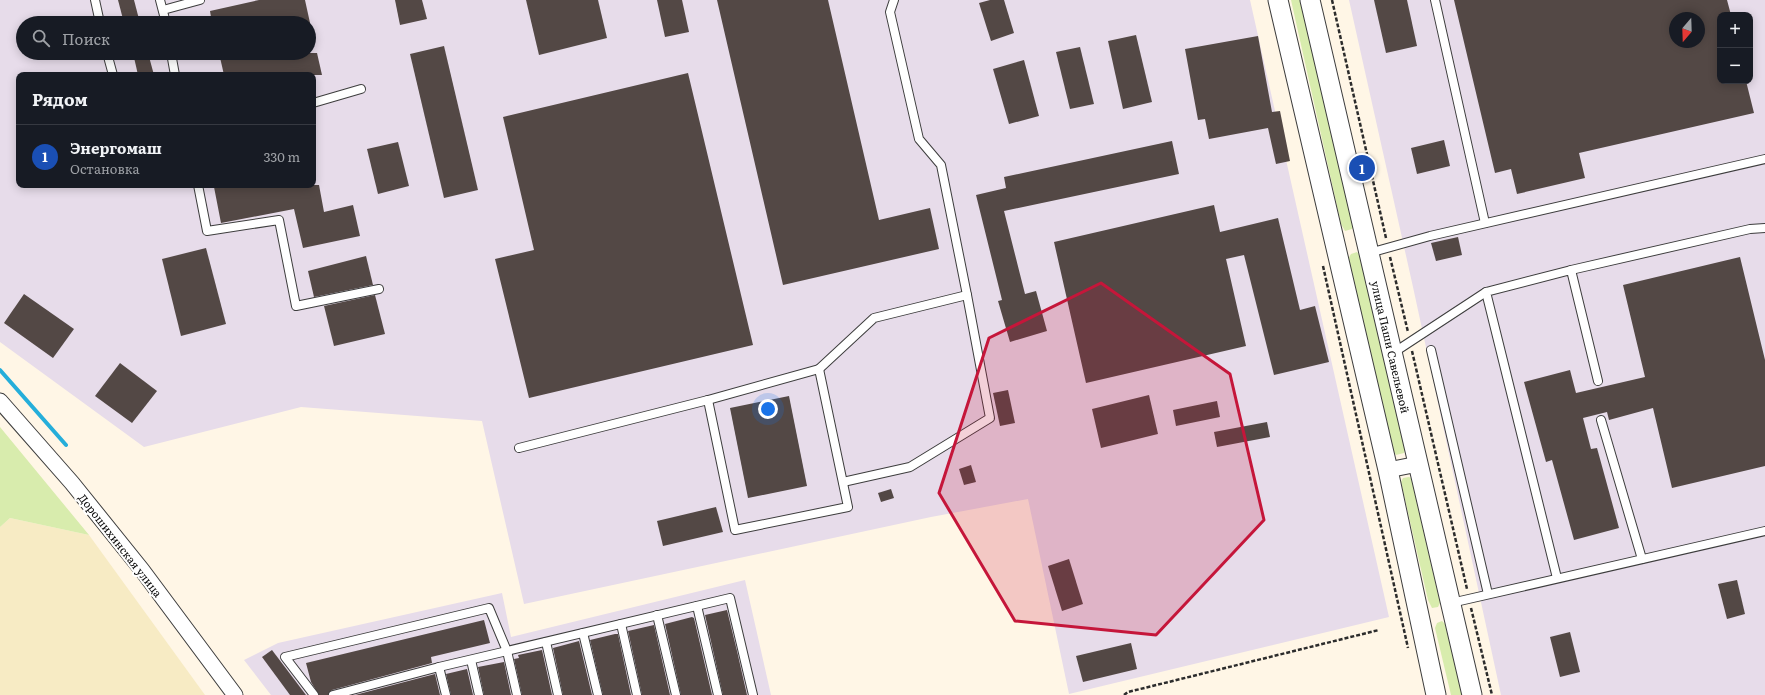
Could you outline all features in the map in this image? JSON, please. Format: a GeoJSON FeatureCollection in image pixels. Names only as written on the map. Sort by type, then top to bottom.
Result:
{"type":"FeatureCollection","features":[{"type":"Feature","properties":{"kind":"street"},"geometry":{"type":"LineString","coordinates":[[1278,0],[1388,470],[1436,695]]}},
{"type":"Feature","properties":{"kind":"street","name":"улица Паши Савельевой"},"geometry":{"type":"LineString","coordinates":[[1310,0],[1472,695]]}},
{"type":"Feature","properties":{"kind":"street","name":"Дорошихинская улица"},"geometry":{"type":"LineString","coordinates":[[0,401],[72,483],[142,570],[235,695]]}},
{"type":"Feature","properties":{"kind":"street"},"geometry":{"type":"LineString","coordinates":[[1388,470],[1418,464]]}},
{"type":"Feature","properties":{"kind":"lane"},"geometry":{"type":"LineString","coordinates":[[95,0],[98,16]]}},
{"type":"Feature","properties":{"kind":"lane"},"geometry":{"type":"LineString","coordinates":[[160,0],[164,16]]}},
{"type":"Feature","properties":{"kind":"lane"},"geometry":{"type":"LineString","coordinates":[[163,10],[200,0]]}},
{"type":"Feature","properties":{"kind":"lane"},"geometry":{"type":"LineString","coordinates":[[843,482],[910,467],[990,418],[941,165],[919,139],[890,12],[894,0]]}},
{"type":"Feature","properties":{"kind":"lane"},"geometry":{"type":"LineString","coordinates":[[1435,0],[1485,223]]}},
{"type":"Feature","properties":{"kind":"lane"},"geometry":{"type":"LineString","coordinates":[[109,60],[112,72]]}},
{"type":"Feature","properties":{"kind":"lane"},"geometry":{"type":"LineString","coordinates":[[172,60],[174,72]]}},
{"type":"Feature","properties":{"kind":"lane"},"geometry":{"type":"LineString","coordinates":[[316,102],[361,89]]}},
{"type":"Feature","properties":{"kind":"lane"},"geometry":{"type":"LineString","coordinates":[[1369,253],[1430,236],[1765,159]]}},
{"type":"Feature","properties":{"kind":"lane"},"geometry":{"type":"LineString","coordinates":[[199,188],[207,231],[279,220],[296,306],[379,289]]}},
{"type":"Feature","properties":{"kind":"lane"},"geometry":{"type":"LineString","coordinates":[[1393,353],[1486,292],[1571,270],[1750,229],[1765,228]]}},
{"type":"Feature","properties":{"kind":"lane"},"geometry":{"type":"LineString","coordinates":[[1571,270],[1598,381]]}},
{"type":"Feature","properties":{"kind":"lane"},"geometry":{"type":"LineString","coordinates":[[1486,292],[1557,578]]}},
{"type":"Feature","properties":{"kind":"lane"},"geometry":{"type":"LineString","coordinates":[[519,448],[708,400],[819,369],[874,318],[967,294]]}},
{"type":"Feature","properties":{"kind":"lane"},"geometry":{"type":"LineString","coordinates":[[1431,350],[1488,594]]}},
{"type":"Feature","properties":{"kind":"lane"},"geometry":{"type":"LineString","coordinates":[[708,400],[735,530],[848,507],[819,369]]}},
{"type":"Feature","properties":{"kind":"lane"},"geometry":{"type":"LineString","coordinates":[[1602,420],[1642,559]]}},
{"type":"Feature","properties":{"kind":"lane"},"geometry":{"type":"LineString","coordinates":[[1451,603],[1765,531]]}},
{"type":"Feature","properties":{"kind":"lane"},"geometry":{"type":"LineString","coordinates":[[333,695],[439,667],[730,598],[753,695]]}},
{"type":"Feature","properties":{"kind":"lane"},"geometry":{"type":"LineString","coordinates":[[697,606],[718,695]]}},
{"type":"Feature","properties":{"kind":"lane"},"geometry":{"type":"LineString","coordinates":[[314,695],[285,657],[489,608],[507,651],[517,695]]}},
{"type":"Feature","properties":{"kind":"lane"},"geometry":{"type":"LineString","coordinates":[[657,615],[676,695]]}},
{"type":"Feature","properties":{"kind":"lane"},"geometry":{"type":"LineString","coordinates":[[621,624],[637,695]]}},
{"type":"Feature","properties":{"kind":"lane"},"geometry":{"type":"LineString","coordinates":[[583,633],[598,695]]}},
{"type":"Feature","properties":{"kind":"lane"},"geometry":{"type":"LineString","coordinates":[[546,642],[558,695]]}},
{"type":"Feature","properties":{"kind":"lane"},"geometry":{"type":"LineString","coordinates":[[471,660],[479,695]]}},
{"type":"Feature","properties":{"kind":"lane"},"geometry":{"type":"LineString","coordinates":[[439,667],[446,695]]}},
{"type":"Feature","properties":{"kind":"path"},"geometry":{"type":"LineString","coordinates":[[1321,259],[1409,650]]}},
{"type":"Feature","properties":{"kind":"path"},"geometry":{"type":"LineString","coordinates":[[1123,695],[1128,692],[1379,630]]}},
{"type":"Feature","properties":{"kind":"highlighted area"},"geometry":{"type":"Polygon","coordinates":[[[1101,283],[1230,374],[1264,520],[1156,635],[1015,621],[939,493],[989,338],[1101,283]]]}},
{"type":"Feature","properties":{"kind":"shaded area"},"geometry":{"type":"Polygon","coordinates":[[[0,0],[1250,0],[1389,617],[1069,694],[1028,499],[931,517],[524,604],[482,421],[301,407],[144,447],[0,342],[0,0]]]}},
{"type":"Feature","properties":{"kind":"shaded area"},"geometry":{"type":"Polygon","coordinates":[[[1349,0],[1765,0],[1765,695],[1501,695],[1413,287],[1349,0]]]}},
{"type":"Feature","properties":{"kind":"shaded area"},"geometry":{"type":"Polygon","coordinates":[[[10,518],[89,535],[205,695],[0,695],[0,527],[10,518]]]}},
{"type":"Feature","properties":{"kind":"shaded area"},"geometry":{"type":"Polygon","coordinates":[[[745,580],[771,695],[271,695],[244,660],[278,643],[502,593],[511,637],[745,580]]]}},
{"type":"Feature","properties":{"kind":"green space"},"geometry":{"type":"Polygon","coordinates":[[[1291,0],[1305,0],[1354,226],[1352,229],[1345,231],[1341,224],[1291,0]]]}},
{"type":"Feature","properties":{"kind":"green space"},"geometry":{"type":"Polygon","coordinates":[[[1357,252],[1361,257],[1405,449],[1404,453],[1396,455],[1392,449],[1348,259],[1351,254],[1357,252]]]}},
{"type":"Feature","properties":{"kind":"green space"},"geometry":{"type":"Polygon","coordinates":[[[0,427],[89,535],[10,518],[0,527],[0,427]]]}},
{"type":"Feature","properties":{"kind":"green space"},"geometry":{"type":"Polygon","coordinates":[[[1403,478],[1411,478],[1440,603],[1438,607],[1432,608],[1428,600],[1401,482],[1403,478]]]}},
{"type":"Feature","properties":{"kind":"green space"},"geometry":{"type":"Polygon","coordinates":[[[1442,621],[1445,624],[1462,695],[1451,695],[1435,628],[1437,623],[1442,621]]]}},
{"type":"Feature","properties":{"kind":"building"},"geometry":{"type":"Polygon","coordinates":[[[118,0],[134,0],[138,16],[122,16],[118,0]]]}},
{"type":"Feature","properties":{"kind":"building"},"geometry":{"type":"Polygon","coordinates":[[[259,0],[305,0],[308,16],[211,16],[210,11],[259,0]]]}},
{"type":"Feature","properties":{"kind":"building"},"geometry":{"type":"Polygon","coordinates":[[[395,0],[422,0],[427,19],[400,25],[395,0]]]}},
{"type":"Feature","properties":{"kind":"building"},"geometry":{"type":"Polygon","coordinates":[[[526,0],[598,0],[607,38],[539,55],[526,0]]]}},
{"type":"Feature","properties":{"kind":"building"},"geometry":{"type":"Polygon","coordinates":[[[657,0],[682,0],[689,32],[665,37],[657,0]]]}},
{"type":"Feature","properties":{"kind":"building"},"geometry":{"type":"Polygon","coordinates":[[[717,0],[828,0],[879,220],[930,208],[939,249],[783,285],[717,0]]]}},
{"type":"Feature","properties":{"kind":"building"},"geometry":{"type":"Polygon","coordinates":[[[990,0],[1004,0],[1014,33],[991,41],[979,3],[990,0]]]}},
{"type":"Feature","properties":{"kind":"building"},"geometry":{"type":"Polygon","coordinates":[[[1374,0],[1407,0],[1417,46],[1386,53],[1374,0]]]}},
{"type":"Feature","properties":{"kind":"building"},"geometry":{"type":"Polygon","coordinates":[[[1454,0],[1727,0],[1730,12],[1717,12],[1717,84],[1747,84],[1754,113],[1579,153],[1585,178],[1517,194],[1511,169],[1495,173],[1454,0]]]}},
{"type":"Feature","properties":{"kind":"building"},"geometry":{"type":"Polygon","coordinates":[[[1136,35],[1152,102],[1123,109],[1108,41],[1136,35]]]}},
{"type":"Feature","properties":{"kind":"building"},"geometry":{"type":"Polygon","coordinates":[[[1258,36],[1272,112],[1280,111],[1290,161],[1276,164],[1268,128],[1209,139],[1205,119],[1198,120],[1185,49],[1258,36]]]}},
{"type":"Feature","properties":{"kind":"building"},"geometry":{"type":"Polygon","coordinates":[[[444,46],[478,190],[444,198],[410,54],[444,46]]]}},
{"type":"Feature","properties":{"kind":"building"},"geometry":{"type":"Polygon","coordinates":[[[1080,47],[1094,104],[1070,109],[1056,52],[1080,47]]]}},
{"type":"Feature","properties":{"kind":"building"},"geometry":{"type":"Polygon","coordinates":[[[317,53],[322,75],[316,75],[316,72],[223,72],[221,60],[316,60],[317,53]]]}},
{"type":"Feature","properties":{"kind":"building"},"geometry":{"type":"Polygon","coordinates":[[[135,60],[150,60],[153,72],[137,72],[135,60]]]}},
{"type":"Feature","properties":{"kind":"building"},"geometry":{"type":"Polygon","coordinates":[[[1024,60],[1039,116],[1009,124],[993,69],[1024,60]]]}},
{"type":"Feature","properties":{"kind":"building"},"geometry":{"type":"Polygon","coordinates":[[[688,73],[753,345],[529,398],[495,259],[534,250],[503,117],[688,73]]]}},
{"type":"Feature","properties":{"kind":"building"},"geometry":{"type":"Polygon","coordinates":[[[1444,140],[1450,166],[1417,174],[1411,148],[1444,140]]]}},
{"type":"Feature","properties":{"kind":"building"},"geometry":{"type":"Polygon","coordinates":[[[1172,141],[1179,174],[1004,211],[1025,294],[1036,291],[1047,331],[1010,342],[998,301],[1002,300],[976,195],[1006,188],[1004,177],[1172,141]]]}},
{"type":"Feature","properties":{"kind":"building"},"geometry":{"type":"Polygon","coordinates":[[[398,142],[409,186],[378,194],[367,149],[398,142]]]}},
{"type":"Feature","properties":{"kind":"building"},"geometry":{"type":"Polygon","coordinates":[[[316,185],[319,185],[324,212],[353,205],[360,236],[303,248],[294,209],[221,223],[214,188],[316,188],[316,185]]]}},
{"type":"Feature","properties":{"kind":"building"},"geometry":{"type":"Polygon","coordinates":[[[1214,205],[1220,232],[1278,218],[1300,310],[1315,306],[1329,362],[1274,375],[1244,255],[1226,259],[1246,346],[1086,383],[1054,242],[1214,205]]]}},
{"type":"Feature","properties":{"kind":"building"},"geometry":{"type":"Polygon","coordinates":[[[1458,237],[1462,255],[1436,261],[1431,243],[1458,237]]]}},
{"type":"Feature","properties":{"kind":"building"},"geometry":{"type":"Polygon","coordinates":[[[206,248],[226,324],[181,336],[162,259],[206,248]]]}},
{"type":"Feature","properties":{"kind":"building"},"geometry":{"type":"Polygon","coordinates":[[[366,256],[373,285],[314,297],[308,271],[366,256]]]}},
{"type":"Feature","properties":{"kind":"building"},"geometry":{"type":"Polygon","coordinates":[[[1740,257],[1765,360],[1765,466],[1672,488],[1653,408],[1609,420],[1607,412],[1583,418],[1591,449],[1597,448],[1619,528],[1574,540],[1552,460],[1546,462],[1524,382],[1570,370],[1576,393],[1645,377],[1623,285],[1740,257]]]}},
{"type":"Feature","properties":{"kind":"building"},"geometry":{"type":"Polygon","coordinates":[[[24,294],[74,329],[53,358],[4,323],[24,294]]]}},
{"type":"Feature","properties":{"kind":"building"},"geometry":{"type":"Polygon","coordinates":[[[375,295],[385,334],[334,346],[324,306],[375,295]]]}},
{"type":"Feature","properties":{"kind":"building"},"geometry":{"type":"Polygon","coordinates":[[[120,363],[157,391],[132,423],[95,396],[120,363]]]}},
{"type":"Feature","properties":{"kind":"building"},"geometry":{"type":"Polygon","coordinates":[[[1008,390],[1015,423],[1000,426],[993,393],[1008,390]]]}},
{"type":"Feature","properties":{"kind":"building"},"geometry":{"type":"Polygon","coordinates":[[[1149,395],[1158,434],[1101,448],[1092,409],[1149,395]]]}},
{"type":"Feature","properties":{"kind":"building"},"geometry":{"type":"Polygon","coordinates":[[[789,396],[807,486],[748,498],[730,408],[789,396]]]}},
{"type":"Feature","properties":{"kind":"building"},"geometry":{"type":"Polygon","coordinates":[[[1217,401],[1220,417],[1176,426],[1173,410],[1217,401]]]}},
{"type":"Feature","properties":{"kind":"building"},"geometry":{"type":"Polygon","coordinates":[[[1267,422],[1270,437],[1217,447],[1214,432],[1267,422]]]}},
{"type":"Feature","properties":{"kind":"building"},"geometry":{"type":"Polygon","coordinates":[[[971,465],[976,482],[964,485],[959,469],[971,465]]]}},
{"type":"Feature","properties":{"kind":"building"},"geometry":{"type":"Polygon","coordinates":[[[891,489],[894,498],[881,502],[878,493],[891,489]]]}},
{"type":"Feature","properties":{"kind":"building"},"geometry":{"type":"Polygon","coordinates":[[[716,507],[723,532],[663,546],[657,521],[716,507]]]}},
{"type":"Feature","properties":{"kind":"building"},"geometry":{"type":"Polygon","coordinates":[[[1069,559],[1083,604],[1062,611],[1048,566],[1069,559]]]}},
{"type":"Feature","properties":{"kind":"building"},"geometry":{"type":"Polygon","coordinates":[[[1737,580],[1745,614],[1727,619],[1718,584],[1737,580]]]}},
{"type":"Feature","properties":{"kind":"building"},"geometry":{"type":"Polygon","coordinates":[[[727,610],[747,695],[723,695],[705,615],[727,610]]]}},
{"type":"Feature","properties":{"kind":"building"},"geometry":{"type":"Polygon","coordinates":[[[692,617],[694,618],[712,695],[681,695],[665,624],[692,617]]]}},
{"type":"Feature","properties":{"kind":"building"},"geometry":{"type":"Polygon","coordinates":[[[484,620],[490,643],[431,657],[432,663],[332,690],[328,695],[319,695],[311,682],[306,663],[484,620]]]}},
{"type":"Feature","properties":{"kind":"building"},"geometry":{"type":"Polygon","coordinates":[[[654,625],[670,695],[642,695],[628,631],[654,625]]]}},
{"type":"Feature","properties":{"kind":"building"},"geometry":{"type":"Polygon","coordinates":[[[1570,632],[1580,672],[1560,677],[1550,637],[1570,632]]]}},
{"type":"Feature","properties":{"kind":"building"},"geometry":{"type":"Polygon","coordinates":[[[618,634],[631,695],[603,695],[590,640],[618,634]]]}},
{"type":"Feature","properties":{"kind":"building"},"geometry":{"type":"Polygon","coordinates":[[[579,641],[592,695],[563,695],[553,648],[579,641]]]}},
{"type":"Feature","properties":{"kind":"building"},"geometry":{"type":"Polygon","coordinates":[[[1131,643],[1137,669],[1083,682],[1076,656],[1131,643]]]}},
{"type":"Feature","properties":{"kind":"building"},"geometry":{"type":"Polygon","coordinates":[[[272,650],[306,695],[290,695],[262,657],[272,650]]]}},
{"type":"Feature","properties":{"kind":"building"},"geometry":{"type":"Polygon","coordinates":[[[542,650],[552,695],[522,695],[514,659],[519,658],[518,655],[542,650]]]}},
{"type":"Feature","properties":{"kind":"building"},"geometry":{"type":"Polygon","coordinates":[[[504,662],[511,695],[484,695],[478,667],[504,662]]]}},
{"type":"Feature","properties":{"kind":"building"},"geometry":{"type":"Polygon","coordinates":[[[467,669],[473,695],[451,695],[446,674],[467,669]]]}},
{"type":"Feature","properties":{"kind":"building"},"geometry":{"type":"Polygon","coordinates":[[[435,674],[440,695],[355,695],[435,674]]]}},
{"type":"Feature","properties":{"kind":"waterway"},"geometry":{"type":"LineString","coordinates":[[0,370],[66,445]]}},
{"type":"Feature","properties":{"kind":"place","name":"Энергомаш"},"geometry":{"type":"Point","coordinates":[1362,168]}}]}
